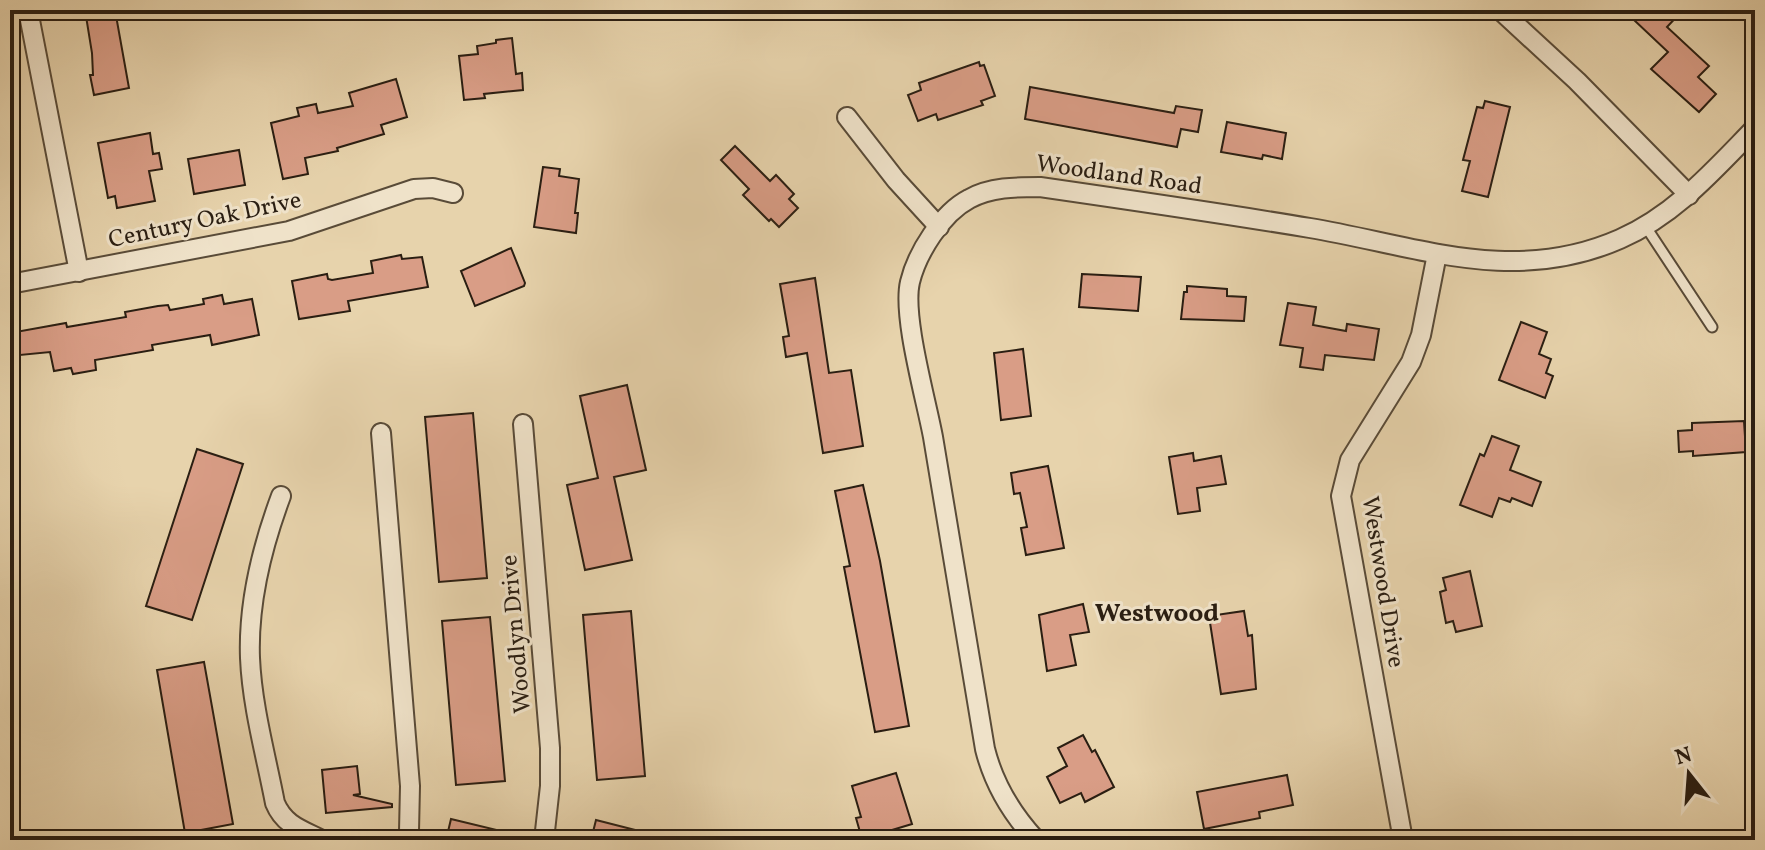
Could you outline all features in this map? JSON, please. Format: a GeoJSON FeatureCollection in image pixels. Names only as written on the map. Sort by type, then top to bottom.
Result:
{"type":"FeatureCollection","features":[{"type":"Feature","properties":{"kind":"street"},"geometry":{"type":"LineString","coordinates":[[28,10],[79,272]]}},
{"type":"Feature","properties":{"kind":"street"},"geometry":{"type":"LineString","coordinates":[[1500,10],[1577,81],[1689,195]]}},
{"type":"Feature","properties":{"kind":"street"},"geometry":{"type":"LineString","coordinates":[[847,117],[896,180],[939,227]]}},
{"type":"Feature","properties":{"kind":"street","name":"Woodland Road"},"geometry":{"type":"LineString","coordinates":[[1036,840],[1017,820],[1000,793],[987,758],[908,308],[909,286],[915,265],[939,227],[970,198],[1014,187],[1040,187],[1314,229],[1483,261],[1535,260],[1575,253],[1618,240],[1646,227],[1689,195],[1755,128]]}},
{"type":"Feature","properties":{"kind":"street","name":"Century Oak Drive"},"geometry":{"type":"LineString","coordinates":[[10,284],[289,231],[414,189],[433,188],[453,193]]}},
{"type":"Feature","properties":{"kind":"street","name":"Westwood Drive"},"geometry":{"type":"LineString","coordinates":[[1403,840],[1341,496],[1350,460],[1411,362],[1421,335],[1437,254]]}},
{"type":"Feature","properties":{"kind":"street","name":"Woodlyn Drive"},"geometry":{"type":"LineString","coordinates":[[523,424],[550,748],[550,786],[544,840]]}},
{"type":"Feature","properties":{"kind":"street"},"geometry":{"type":"LineString","coordinates":[[381,433],[410,786],[409,831],[405,840]]}},
{"type":"Feature","properties":{"kind":"street"},"geometry":{"type":"LineString","coordinates":[[281,496],[261,558],[251,618],[250,660],[275,803],[280,815],[289,824],[322,840]]}},
{"type":"Feature","properties":{"kind":"lane"},"geometry":{"type":"LineString","coordinates":[[1646,227],[1712,327]]}},
{"type":"Feature","properties":{"kind":"building"},"geometry":{"type":"Polygon","coordinates":[[[85,10],[115,10],[129,88],[94,95],[90,75],[93,75],[92,53],[85,10]]]}},
{"type":"Feature","properties":{"kind":"building"},"geometry":{"type":"Polygon","coordinates":[[[1644,10],[1683,10],[1667,27],[1709,66],[1698,77],[1716,94],[1699,112],[1651,69],[1668,52],[1634,20],[1644,10]]]}},
{"type":"Feature","properties":{"kind":"building"},"geometry":{"type":"Polygon","coordinates":[[[512,38],[516,74],[522,73],[523,90],[484,94],[485,98],[464,100],[459,56],[478,54],[477,46],[512,38]]]}},
{"type":"Feature","properties":{"kind":"building"},"geometry":{"type":"Polygon","coordinates":[[[979,62],[980,66],[984,65],[995,96],[981,101],[983,105],[938,120],[936,114],[918,121],[908,95],[921,90],[919,83],[979,62]]]}},
{"type":"Feature","properties":{"kind":"building"},"geometry":{"type":"Polygon","coordinates":[[[396,79],[407,117],[381,125],[384,134],[337,148],[338,151],[305,158],[308,174],[283,179],[271,123],[299,116],[297,108],[316,104],[318,113],[353,106],[349,93],[396,79]]]}},
{"type":"Feature","properties":{"kind":"building"},"geometry":{"type":"Polygon","coordinates":[[[1030,87],[1174,113],[1176,106],[1202,110],[1198,132],[1181,129],[1177,147],[1025,119],[1030,87]]]}},
{"type":"Feature","properties":{"kind":"building"},"geometry":{"type":"Polygon","coordinates":[[[1485,101],[1510,107],[1488,197],[1462,191],[1470,161],[1463,160],[1477,107],[1483,108],[1485,101]]]}},
{"type":"Feature","properties":{"kind":"building"},"geometry":{"type":"Polygon","coordinates":[[[1227,122],[1286,133],[1282,159],[1221,152],[1227,122]]]}},
{"type":"Feature","properties":{"kind":"building"},"geometry":{"type":"Polygon","coordinates":[[[150,133],[153,154],[159,153],[162,169],[149,171],[155,201],[117,208],[115,196],[108,198],[98,143],[150,133]]]}},
{"type":"Feature","properties":{"kind":"building"},"geometry":{"type":"Polygon","coordinates":[[[735,146],[770,181],[776,175],[794,194],[789,199],[798,208],[779,227],[743,195],[749,189],[721,160],[735,146]]]}},
{"type":"Feature","properties":{"kind":"building"},"geometry":{"type":"Polygon","coordinates":[[[239,150],[245,185],[194,194],[188,159],[239,150]]]}},
{"type":"Feature","properties":{"kind":"building"},"geometry":{"type":"Polygon","coordinates":[[[543,167],[560,169],[559,176],[579,179],[576,233],[534,227],[543,167]]]}},
{"type":"Feature","properties":{"kind":"building"},"geometry":{"type":"Polygon","coordinates":[[[511,248],[524,286],[475,306],[461,271],[511,248]]]}},
{"type":"Feature","properties":{"kind":"building"},"geometry":{"type":"Polygon","coordinates":[[[401,255],[402,259],[422,257],[428,287],[348,301],[350,311],[299,319],[292,281],[327,274],[328,279],[332,280],[373,273],[371,261],[401,255]]]}},
{"type":"Feature","properties":{"kind":"building"},"geometry":{"type":"Polygon","coordinates":[[[1082,274],[1141,277],[1138,311],[1079,307],[1082,274]]]}},
{"type":"Feature","properties":{"kind":"building"},"geometry":{"type":"Polygon","coordinates":[[[815,278],[829,373],[851,370],[863,446],[823,453],[807,353],[786,357],[783,337],[789,336],[780,284],[815,278]]]}},
{"type":"Feature","properties":{"kind":"building"},"geometry":{"type":"Polygon","coordinates":[[[1187,286],[1227,289],[1227,296],[1246,297],[1244,321],[1181,319],[1187,286]]]}},
{"type":"Feature","properties":{"kind":"building"},"geometry":{"type":"Polygon","coordinates":[[[222,295],[224,304],[252,299],[259,335],[212,345],[210,335],[152,345],[153,350],[95,360],[96,370],[73,374],[71,368],[54,371],[50,352],[10,356],[10,333],[126,317],[125,312],[158,306],[168,305],[170,310],[204,304],[203,299],[222,295]]]}},
{"type":"Feature","properties":{"kind":"building"},"geometry":{"type":"Polygon","coordinates":[[[1288,303],[1316,307],[1313,325],[1346,331],[1347,324],[1379,329],[1374,360],[1325,355],[1323,370],[1300,367],[1303,348],[1280,345],[1288,303]]]}},
{"type":"Feature","properties":{"kind":"building"},"geometry":{"type":"Polygon","coordinates":[[[1521,322],[1547,332],[1539,354],[1551,359],[1546,373],[1553,376],[1545,398],[1499,380],[1521,322]]]}},
{"type":"Feature","properties":{"kind":"building"},"geometry":{"type":"Polygon","coordinates":[[[1023,349],[1031,416],[1001,420],[994,353],[1023,349]]]}},
{"type":"Feature","properties":{"kind":"building"},"geometry":{"type":"Polygon","coordinates":[[[627,385],[646,470],[614,477],[632,560],[585,570],[567,485],[598,478],[580,396],[627,385]]]}},
{"type":"Feature","properties":{"kind":"building"},"geometry":{"type":"Polygon","coordinates":[[[473,413],[487,578],[439,582],[425,417],[473,413]]]}},
{"type":"Feature","properties":{"kind":"building"},"geometry":{"type":"Polygon","coordinates":[[[1744,421],[1746,452],[1693,456],[1693,451],[1679,452],[1678,431],[1692,430],[1692,423],[1744,421]]]}},
{"type":"Feature","properties":{"kind":"building"},"geometry":{"type":"Polygon","coordinates":[[[1492,436],[1519,446],[1510,470],[1541,482],[1532,506],[1512,498],[1510,502],[1499,498],[1492,517],[1460,505],[1480,454],[1484,456],[1492,436]]]}},
{"type":"Feature","properties":{"kind":"building"},"geometry":{"type":"Polygon","coordinates":[[[197,449],[243,464],[192,620],[146,606],[197,449]]]}},
{"type":"Feature","properties":{"kind":"building"},"geometry":{"type":"Polygon","coordinates":[[[1193,453],[1194,461],[1221,456],[1226,484],[1197,488],[1200,511],[1178,514],[1169,457],[1193,453]]]}},
{"type":"Feature","properties":{"kind":"building"},"geometry":{"type":"Polygon","coordinates":[[[1048,466],[1064,548],[1026,555],[1021,528],[1027,527],[1020,493],[1014,494],[1011,473],[1048,466]]]}},
{"type":"Feature","properties":{"kind":"building"},"geometry":{"type":"Polygon","coordinates":[[[863,485],[880,561],[909,726],[875,732],[844,567],[850,566],[835,491],[863,485]]]}},
{"type":"Feature","properties":{"kind":"building"},"geometry":{"type":"Polygon","coordinates":[[[1470,571],[1482,626],[1456,632],[1453,621],[1446,623],[1440,592],[1446,590],[1443,578],[1470,571]]]}},
{"type":"Feature","properties":{"kind":"building"},"geometry":{"type":"Polygon","coordinates":[[[1083,604],[1089,632],[1070,635],[1076,665],[1047,671],[1039,615],[1083,604]]]}},
{"type":"Feature","properties":{"kind":"building"},"geometry":{"type":"Polygon","coordinates":[[[631,611],[645,776],[597,780],[583,615],[631,611]]]}},
{"type":"Feature","properties":{"kind":"building"},"geometry":{"type":"Polygon","coordinates":[[[1244,611],[1248,636],[1252,635],[1256,689],[1221,694],[1209,616],[1244,611]]]}},
{"type":"Feature","properties":{"kind":"building"},"geometry":{"type":"Polygon","coordinates":[[[490,617],[505,781],[456,785],[442,621],[490,617]]]}},
{"type":"Feature","properties":{"kind":"building"},"geometry":{"type":"Polygon","coordinates":[[[204,662],[233,824],[185,833],[157,670],[204,662]]]}},
{"type":"Feature","properties":{"kind":"building"},"geometry":{"type":"Polygon","coordinates":[[[1083,735],[1092,752],[1095,750],[1114,787],[1085,802],[1081,793],[1060,803],[1047,777],[1067,766],[1058,748],[1083,735]]]}},
{"type":"Feature","properties":{"kind":"building"},"geometry":{"type":"Polygon","coordinates":[[[357,766],[360,794],[353,795],[392,804],[392,807],[326,813],[322,770],[357,766]]]}},
{"type":"Feature","properties":{"kind":"building"},"geometry":{"type":"Polygon","coordinates":[[[896,773],[912,824],[862,839],[856,818],[861,817],[852,786],[896,773]]]}},
{"type":"Feature","properties":{"kind":"building"},"geometry":{"type":"Polygon","coordinates":[[[1287,775],[1293,805],[1259,812],[1260,818],[1204,829],[1197,792],[1287,775]]]}},
{"type":"Feature","properties":{"kind":"building"},"geometry":{"type":"Polygon","coordinates":[[[451,819],[513,834],[512,840],[446,840],[451,819]]]}},
{"type":"Feature","properties":{"kind":"building"},"geometry":{"type":"Polygon","coordinates":[[[596,820],[651,834],[650,840],[591,840],[596,820]]]}},
{"type":"Feature","properties":{"kind":"district","name":"Westwood"},"geometry":{"type":"Point","coordinates":[1157,614]}}]}
